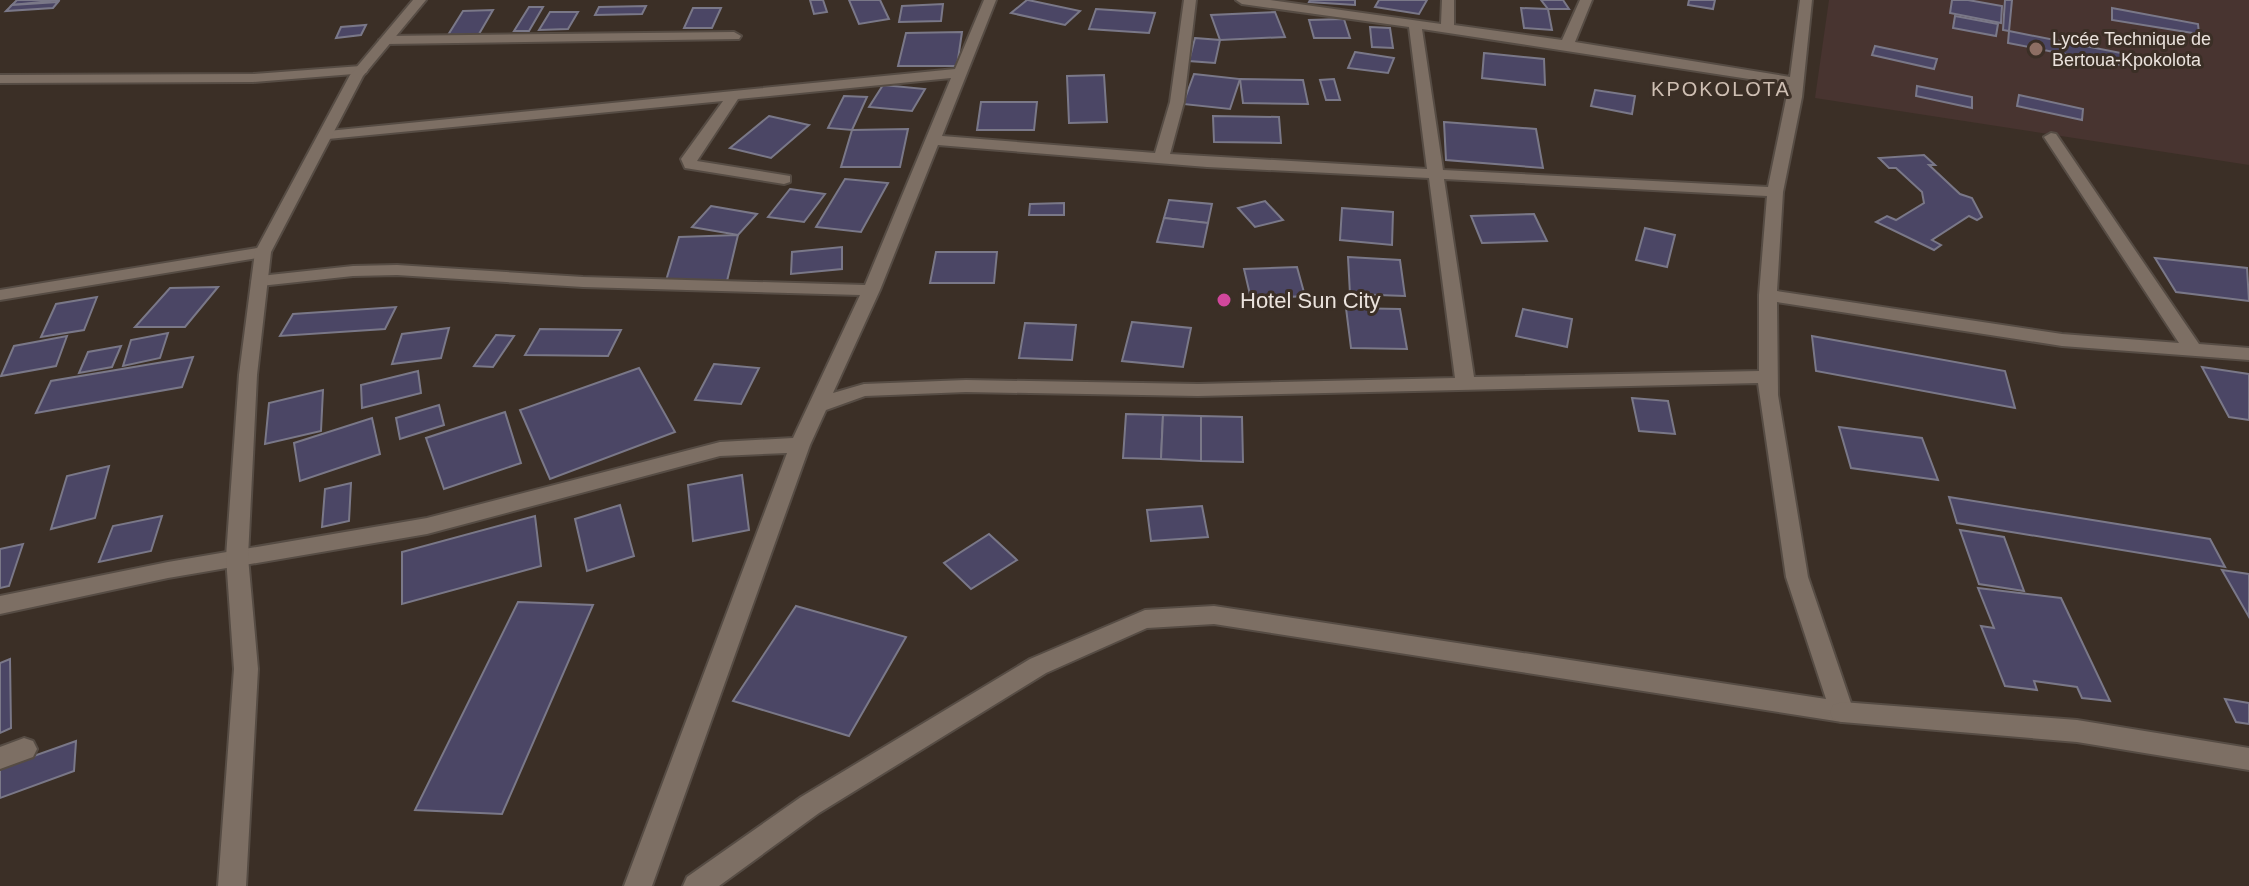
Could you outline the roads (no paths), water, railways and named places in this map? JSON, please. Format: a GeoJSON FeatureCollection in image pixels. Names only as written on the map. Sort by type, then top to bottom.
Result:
{"type":"FeatureCollection","features":[{"type":"Feature","properties":{"kind":"street"},"geometry":{"type":"LineString","coordinates":[[232,886],[246,669],[237,557],[248,375],[263,252],[361,70],[420,0]]}},
{"type":"Feature","properties":{"kind":"street"},"geometry":{"type":"LineString","coordinates":[[638,886],[800,445],[871,290],[990,0]]}},
{"type":"Feature","properties":{"kind":"street"},"geometry":{"type":"LineString","coordinates":[[1161,158],[1177,102],[1190,0]]}},
{"type":"Feature","properties":{"kind":"street"},"geometry":{"type":"LineString","coordinates":[[1242,0],[1567,45],[1797,82]]}},
{"type":"Feature","properties":{"kind":"street"},"geometry":{"type":"LineString","coordinates":[[1366,17],[1368,0]]}},
{"type":"Feature","properties":{"kind":"street"},"geometry":{"type":"LineString","coordinates":[[1447,28],[1448,0]]}},
{"type":"Feature","properties":{"kind":"street"},"geometry":{"type":"LineString","coordinates":[[1567,45],[1586,0]]}},
{"type":"Feature","properties":{"kind":"street"},"geometry":{"type":"LineString","coordinates":[[1806,0],[1797,82],[1775,192],[1768,295],[1768,377],[1797,577],[1842,712]]}},
{"type":"Feature","properties":{"kind":"street"},"geometry":{"type":"LineString","coordinates":[[1415,24],[1465,384]]}},
{"type":"Feature","properties":{"kind":"street"},"geometry":{"type":"LineString","coordinates":[[386,40],[734,36]]}},
{"type":"Feature","properties":{"kind":"street"},"geometry":{"type":"LineString","coordinates":[[0,79],[253,78],[361,70]]}},
{"type":"Feature","properties":{"kind":"street"},"geometry":{"type":"LineString","coordinates":[[328,135],[960,73]]}},
{"type":"Feature","properties":{"kind":"street"},"geometry":{"type":"LineString","coordinates":[[733,96],[689,159],[690,165],[784,179]]}},
{"type":"Feature","properties":{"kind":"street"},"geometry":{"type":"LineString","coordinates":[[2051,137],[2193,350]]}},
{"type":"Feature","properties":{"kind":"street"},"geometry":{"type":"LineString","coordinates":[[933,140],[1161,158],[1775,192]]}},
{"type":"Feature","properties":{"kind":"street"},"geometry":{"type":"LineString","coordinates":[[0,295],[263,252]]}},
{"type":"Feature","properties":{"kind":"street"},"geometry":{"type":"LineString","coordinates":[[260,281],[353,271],[397,270],[583,282],[871,290]]}},
{"type":"Feature","properties":{"kind":"street"},"geometry":{"type":"LineString","coordinates":[[1768,295],[2062,340],[2249,354]]}},
{"type":"Feature","properties":{"kind":"street"},"geometry":{"type":"LineString","coordinates":[[819,405],[864,390],[966,386],[1198,390],[1768,377]]}},
{"type":"Feature","properties":{"kind":"street"},"geometry":{"type":"LineString","coordinates":[[0,605],[237,557],[427,526],[720,449],[800,445]]}},
{"type":"Feature","properties":{"kind":"street"},"geometry":{"type":"LineString","coordinates":[[697,886],[810,805],[1038,666],[1145,619],[1214,615],[1842,712],[2077,731],[2249,759]]}},
{"type":"Feature","properties":{"kind":"place","name":"Lycée Technique de Bertoua-Kpokolota"},"geometry":{"type":"Point","coordinates":[2036,49]}},
{"type":"Feature","properties":{"kind":"place","name":"Hotel Sun City"},"geometry":{"type":"Point","coordinates":[1224,300]}},
{"type":"Feature","properties":{"kind":"district","name":"KPOKOLOTA"},"geometry":{"type":"Point","coordinates":[1721,89]}}]}
